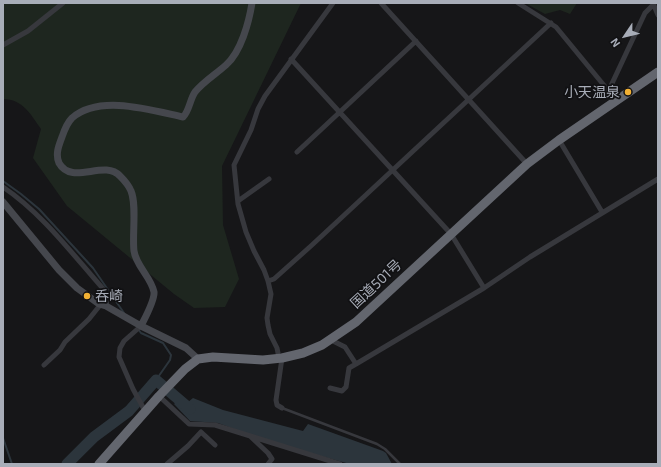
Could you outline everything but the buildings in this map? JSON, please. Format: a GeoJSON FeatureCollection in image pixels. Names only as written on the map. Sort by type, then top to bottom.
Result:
{"type":"FeatureCollection","features":[{"type":"Feature","properties":{"kind":"highway","name":"国道501号"},"geometry":{"type":"LineString","coordinates":[[198,359],[213,357],[249,359],[281,358],[303,353],[331,340],[356,322],[527,164],[559,140],[658,72]]}},
{"type":"Feature","properties":{"kind":"highway"},"geometry":{"type":"LineString","coordinates":[[99,464],[143,407],[159,396],[185,369],[198,359]]}},
{"type":"Feature","properties":{"kind":"street"},"geometry":{"type":"LineString","coordinates":[[3,45],[28,31],[63,3]]}},
{"type":"Feature","properties":{"kind":"street"},"geometry":{"type":"LineString","coordinates":[[143,407],[119,357],[120,348],[124,341],[139,325],[153,298],[154,292],[137,261],[134,252],[133,201],[131,191],[119,175],[112,171],[101,170],[77,173],[66,170],[59,163],[57,156],[60,143],[66,126],[72,118],[99,106],[115,105],[183,117],[195,92],[206,81],[228,64],[234,56],[241,44],[252,3]]}},
{"type":"Feature","properties":{"kind":"street"},"geometry":{"type":"LineString","coordinates":[[282,408],[277,405],[276,400],[281,358],[268,325],[267,318],[271,294],[264,270],[246,232],[238,201],[234,164],[251,130],[258,108],[265,96],[333,3]]}},
{"type":"Feature","properties":{"kind":"street"},"geometry":{"type":"LineString","coordinates":[[381,3],[527,164]]}},
{"type":"Feature","properties":{"kind":"street"},"geometry":{"type":"LineString","coordinates":[[518,3],[556,27],[616,100]]}},
{"type":"Feature","properties":{"kind":"street"},"geometry":{"type":"LineString","coordinates":[[608,92],[645,13],[654,4],[658,15]]}},
{"type":"Feature","properties":{"kind":"street"},"geometry":{"type":"LineString","coordinates":[[268,281],[274,279],[551,23]]}},
{"type":"Feature","properties":{"kind":"street"},"geometry":{"type":"LineString","coordinates":[[297,152],[416,41]]}},
{"type":"Feature","properties":{"kind":"street"},"geometry":{"type":"LineString","coordinates":[[291,59],[451,234],[484,288]]}},
{"type":"Feature","properties":{"kind":"street"},"geometry":{"type":"LineString","coordinates":[[559,140],[602,212]]}},
{"type":"Feature","properties":{"kind":"street"},"geometry":{"type":"LineString","coordinates":[[330,388],[342,391],[346,387],[349,368],[484,288],[530,257],[658,178]]}},
{"type":"Feature","properties":{"kind":"street"},"geometry":{"type":"LineString","coordinates":[[238,201],[268,179]]}},
{"type":"Feature","properties":{"kind":"street"},"geometry":{"type":"LineString","coordinates":[[3,187],[38,216],[105,291],[107,298],[103,305],[44,365]]}},
{"type":"Feature","properties":{"kind":"street"},"geometry":{"type":"LineString","coordinates":[[3,202],[59,270],[77,288],[103,305],[139,325],[186,348],[198,359]]}},
{"type":"Feature","properties":{"kind":"street"},"geometry":{"type":"LineString","coordinates":[[331,340],[345,347],[356,364]]}},
{"type":"Feature","properties":{"kind":"street"},"geometry":{"type":"LineString","coordinates":[[159,396],[189,424],[201,432],[215,445]]}},
{"type":"Feature","properties":{"kind":"street"},"geometry":{"type":"LineString","coordinates":[[189,424],[215,425],[340,464]]}},
{"type":"Feature","properties":{"kind":"street"},"geometry":{"type":"LineString","coordinates":[[167,464],[184,450],[201,432]]}},
{"type":"Feature","properties":{"kind":"street"},"geometry":{"type":"LineString","coordinates":[[251,436],[272,459],[268,464]]}},
{"type":"Feature","properties":{"kind":"lane"},"geometry":{"type":"LineString","coordinates":[[282,408],[377,444],[385,449],[400,464]]}},
{"type":"Feature","properties":{"kind":"shaded area"},"geometry":{"type":"Polygon","coordinates":[[[3,3],[301,3],[222,166],[223,225],[239,279],[225,307],[194,308],[174,294],[67,206],[33,158],[41,129],[30,113],[21,105],[10,100],[3,99],[3,3]]]}},
{"type":"Feature","properties":{"kind":"shaded area"},"geometry":{"type":"Polygon","coordinates":[[[525,3],[577,3],[570,14],[560,10],[545,14],[525,3]]]}},
{"type":"Feature","properties":{"kind":"shaded area"},"geometry":{"type":"Polygon","coordinates":[[[181,397],[188,402],[193,398],[223,410],[303,431],[308,424],[383,451],[386,453],[392,464],[350,464],[269,442],[218,423],[190,421],[174,404],[181,397]]]}},
{"type":"Feature","properties":{"kind":"waterway"},"geometry":{"type":"LineString","coordinates":[[3,181],[39,209],[93,268],[124,313]]}},
{"type":"Feature","properties":{"kind":"waterway"},"geometry":{"type":"LineString","coordinates":[[138,329],[141,333],[163,343],[171,355],[170,360],[156,380]]}},
{"type":"Feature","properties":{"kind":"waterway"},"geometry":{"type":"LineString","coordinates":[[67,464],[94,437],[129,411],[156,380],[190,409]]}},
{"type":"Feature","properties":{"kind":"waterway"},"geometry":{"type":"LineString","coordinates":[[3,438],[12,464]]}},
{"type":"Feature","properties":{"kind":"place","name":"小天温泉"},"geometry":{"type":"Point","coordinates":[628,92]}},
{"type":"Feature","properties":{"kind":"place","name":"呑崎"},"geometry":{"type":"Point","coordinates":[87,296]}}]}
